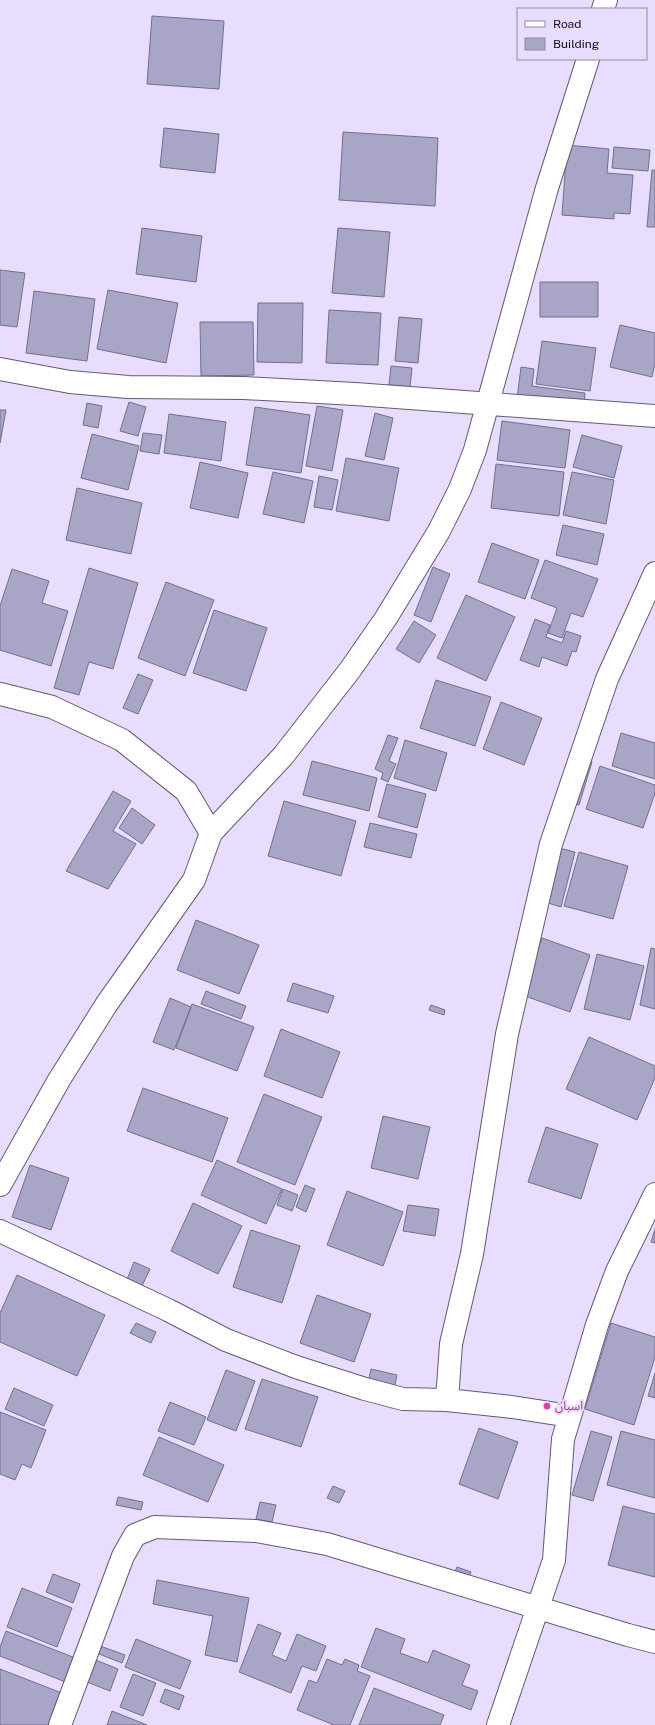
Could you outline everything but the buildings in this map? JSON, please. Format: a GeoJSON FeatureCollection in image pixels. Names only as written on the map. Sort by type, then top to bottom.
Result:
{"type":"FeatureCollection","features":[{"type":"Feature","properties":{"kind":"street"},"geometry":{"type":"LineString","coordinates":[[0,1185],[59,1080],[106,1005],[194,880],[211,832],[283,756],[350,670],[386,618],[439,532],[460,489],[475,450],[547,188],[588,60]]}},
{"type":"Feature","properties":{"kind":"street"},"geometry":{"type":"LineString","coordinates":[[0,369],[70,382],[113,386],[244,388],[488,403],[655,416]]}},
{"type":"Feature","properties":{"kind":"street"},"geometry":{"type":"LineString","coordinates":[[447,1400],[451,1344],[472,1254],[507,1034],[551,844],[607,679],[655,573]]}},
{"type":"Feature","properties":{"kind":"street"},"geometry":{"type":"LineString","coordinates":[[0,694],[52,707],[122,740],[186,790],[211,832]]}},
{"type":"Feature","properties":{"kind":"street"},"geometry":{"type":"LineString","coordinates":[[498,1725],[554,1560],[563,1439],[597,1325],[617,1271],[655,1194]]}},
{"type":"Feature","properties":{"kind":"street"},"geometry":{"type":"LineString","coordinates":[[0,1231],[168,1310],[226,1340],[296,1367],[365,1389],[403,1399],[447,1400],[512,1407],[570,1416]]}},
{"type":"Feature","properties":{"kind":"street"},"geometry":{"type":"LineString","coordinates":[[60,1725],[123,1556],[135,1535],[155,1527],[256,1531],[327,1544],[628,1636],[655,1642]]}},
{"type":"Feature","properties":{"kind":"place","name":"اسبان"},"geometry":{"type":"Point","coordinates":[547,1406]}}]}
